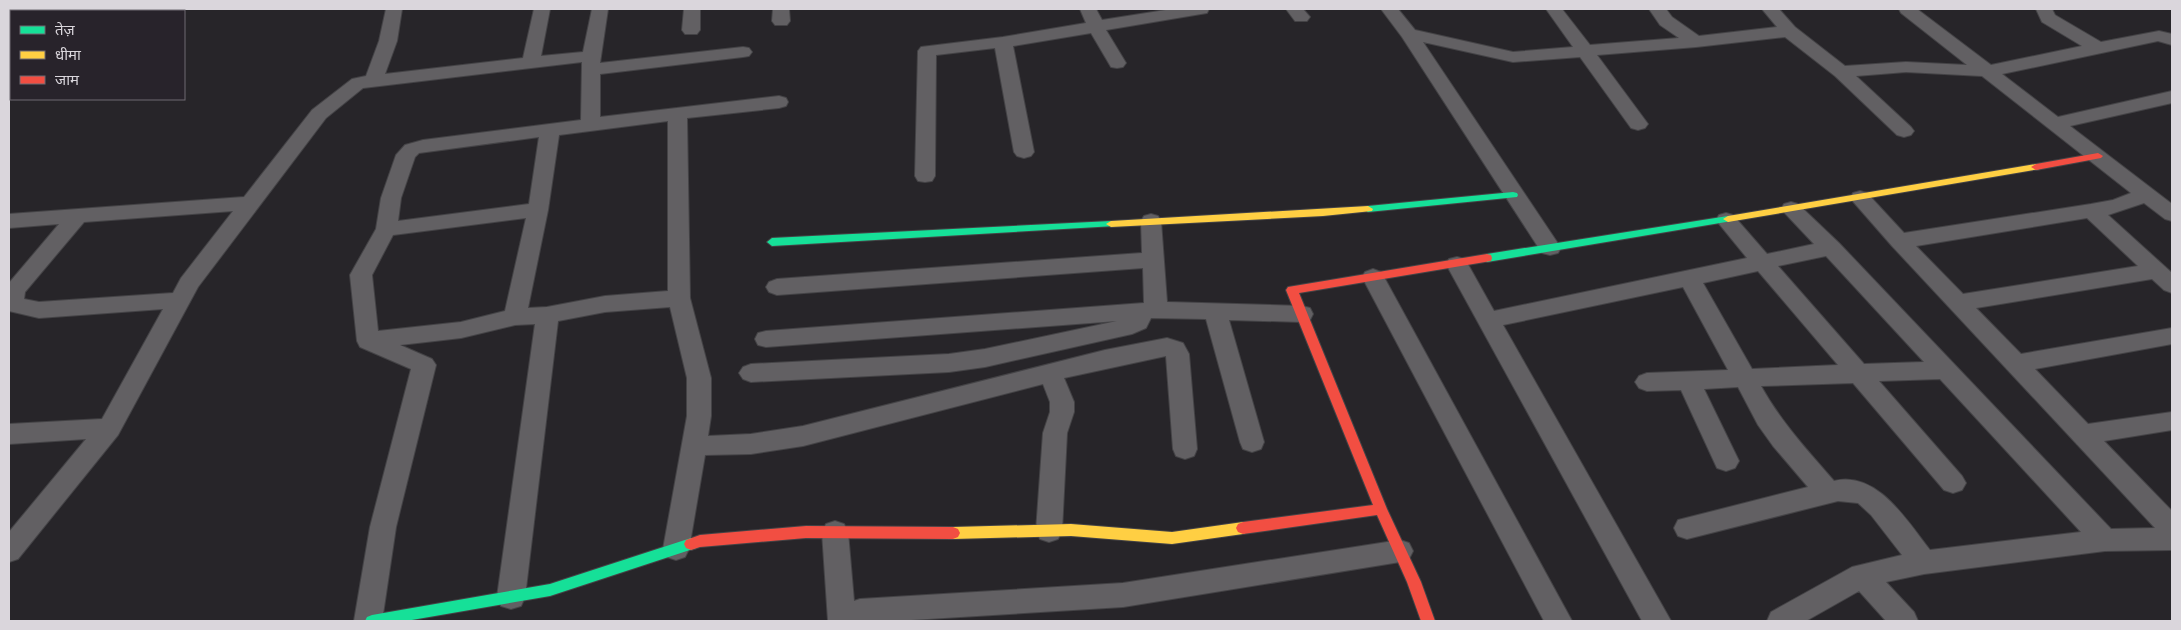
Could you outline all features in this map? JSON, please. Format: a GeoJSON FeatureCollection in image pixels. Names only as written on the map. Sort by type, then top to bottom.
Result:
{"type":"FeatureCollection","features":[{"type":"Feature","properties":{"kind":"street"},"geometry":{"type":"LineString","coordinates":[[374,81],[388,41],[394,9]]}},
{"type":"Feature","properties":{"kind":"street"},"geometry":{"type":"LineString","coordinates":[[531,64],[542,9]]}},
{"type":"Feature","properties":{"kind":"street"},"geometry":{"type":"LineString","coordinates":[[590,124],[590,63],[600,9]]}},
{"type":"Feature","properties":{"kind":"street"},"geometry":{"type":"LineString","coordinates":[[691,30],[692,9]]}},
{"type":"Feature","properties":{"kind":"street"},"geometry":{"type":"LineString","coordinates":[[1088,9],[1117,63]]}},
{"type":"Feature","properties":{"kind":"street"},"geometry":{"type":"LineString","coordinates":[[925,176],[928,51],[1003,42],[1201,9]]}},
{"type":"Feature","properties":{"kind":"street"},"geometry":{"type":"LineString","coordinates":[[1389,9],[1409,34],[1550,248]]}},
{"type":"Feature","properties":{"kind":"street"},"geometry":{"type":"LineString","coordinates":[[1554,9],[1638,124]]}},
{"type":"Feature","properties":{"kind":"street"},"geometry":{"type":"LineString","coordinates":[[1657,9],[1666,21],[1696,42]]}},
{"type":"Feature","properties":{"kind":"street"},"geometry":{"type":"LineString","coordinates":[[1770,9],[1789,31],[1841,72],[1904,131]]}},
{"type":"Feature","properties":{"kind":"street"},"geometry":{"type":"LineString","coordinates":[[1907,9],[2172,214]]}},
{"type":"Feature","properties":{"kind":"street"},"geometry":{"type":"LineString","coordinates":[[2044,9],[2048,18],[2099,48]]}},
{"type":"Feature","properties":{"kind":"street"},"geometry":{"type":"LineString","coordinates":[[1409,34],[1513,57],[1586,53],[1789,31]]}},
{"type":"Feature","properties":{"kind":"street"},"geometry":{"type":"LineString","coordinates":[[1841,72],[1906,67],[1989,71],[2159,36],[2172,40]]}},
{"type":"Feature","properties":{"kind":"street"},"geometry":{"type":"LineString","coordinates":[[1003,42],[1024,152]]}},
{"type":"Feature","properties":{"kind":"street"},"geometry":{"type":"LineString","coordinates":[[9,551],[109,428],[189,283],[319,114],[358,83],[531,64],[590,63],[743,52]]}},
{"type":"Feature","properties":{"kind":"street"},"geometry":{"type":"LineString","coordinates":[[2056,123],[2172,97]]}},
{"type":"Feature","properties":{"kind":"street"},"geometry":{"type":"LineString","coordinates":[[368,340],[361,275],[386,229],[392,198],[406,155],[412,148],[677,113],[779,102]]}},
{"type":"Feature","properties":{"kind":"street"},"geometry":{"type":"LineString","coordinates":[[676,549],[699,416],[700,378],[679,298],[677,113]]}},
{"type":"Feature","properties":{"kind":"street"},"geometry":{"type":"LineString","coordinates":[[514,317],[538,210],[550,130]]}},
{"type":"Feature","properties":{"kind":"street"},"geometry":{"type":"LineString","coordinates":[[1428,621],[1292,290],[1860,198],[2098,156]]}},
{"type":"Feature","properties":{"kind":"street"},"geometry":{"type":"LineString","coordinates":[[772,242],[1323,213],[1513,194]]}},
{"type":"Feature","properties":{"kind":"street"},"geometry":{"type":"LineString","coordinates":[[1899,242],[2117,206],[2147,194]]}},
{"type":"Feature","properties":{"kind":"street"},"geometry":{"type":"LineString","coordinates":[[1860,198],[1899,242],[2172,528]]}},
{"type":"Feature","properties":{"kind":"street"},"geometry":{"type":"LineString","coordinates":[[9,221],[251,203]]}},
{"type":"Feature","properties":{"kind":"street"},"geometry":{"type":"LineString","coordinates":[[1792,209],[1831,248],[2105,540]]}},
{"type":"Feature","properties":{"kind":"street"},"geometry":{"type":"LineString","coordinates":[[386,229],[538,210]]}},
{"type":"Feature","properties":{"kind":"street"},"geometry":{"type":"LineString","coordinates":[[2091,211],[2164,278]]}},
{"type":"Feature","properties":{"kind":"street"},"geometry":{"type":"LineString","coordinates":[[77,217],[16,290],[11,304],[39,310],[180,300]]}},
{"type":"Feature","properties":{"kind":"street"},"geometry":{"type":"LineString","coordinates":[[1726,220],[1953,483]]}},
{"type":"Feature","properties":{"kind":"street"},"geometry":{"type":"LineString","coordinates":[[751,373],[949,363],[984,358],[1132,326],[1148,311],[1153,260],[1151,221]]}},
{"type":"Feature","properties":{"kind":"street"},"geometry":{"type":"LineString","coordinates":[[1488,320],[1831,248]]}},
{"type":"Feature","properties":{"kind":"street"},"geometry":{"type":"LineString","coordinates":[[776,287],[1153,260]]}},
{"type":"Feature","properties":{"kind":"street"},"geometry":{"type":"LineString","coordinates":[[1457,264],[1657,621]]}},
{"type":"Feature","properties":{"kind":"street"},"geometry":{"type":"LineString","coordinates":[[1373,277],[1558,621]]}},
{"type":"Feature","properties":{"kind":"street"},"geometry":{"type":"LineString","coordinates":[[1689,278],[1743,378],[1782,439],[1828,493]]}},
{"type":"Feature","properties":{"kind":"street"},"geometry":{"type":"LineString","coordinates":[[1958,303],[2164,278]]}},
{"type":"Feature","properties":{"kind":"street"},"geometry":{"type":"LineString","coordinates":[[368,340],[461,330],[514,317],[547,314],[605,304],[679,298]]}},
{"type":"Feature","properties":{"kind":"street"},"geometry":{"type":"LineString","coordinates":[[766,339],[1148,311],[1302,314]]}},
{"type":"Feature","properties":{"kind":"street"},"geometry":{"type":"LineString","coordinates":[[1215,312],[1252,442]]}},
{"type":"Feature","properties":{"kind":"street"},"geometry":{"type":"LineString","coordinates":[[511,597],[547,314]]}},
{"type":"Feature","properties":{"kind":"street"},"geometry":{"type":"LineString","coordinates":[[2016,364],[2172,336]]}},
{"type":"Feature","properties":{"kind":"street"},"geometry":{"type":"LineString","coordinates":[[368,340],[424,365],[383,527],[370,621],[411,618],[550,590],[700,541],[806,532],[987,533],[1048,530],[1172,538],[1381,509]]}},
{"type":"Feature","properties":{"kind":"street"},"geometry":{"type":"LineString","coordinates":[[694,446],[752,444],[803,436],[1156,348],[1175,349],[1177,354],[1185,449]]}},
{"type":"Feature","properties":{"kind":"street"},"geometry":{"type":"LineString","coordinates":[[1647,382],[1945,370]]}},
{"type":"Feature","properties":{"kind":"street"},"geometry":{"type":"LineString","coordinates":[[1048,530],[1055,434],[1062,412],[1062,402],[1050,373]]}},
{"type":"Feature","properties":{"kind":"street"},"geometry":{"type":"LineString","coordinates":[[1688,380],[1726,461]]}},
{"type":"Feature","properties":{"kind":"street"},"geometry":{"type":"LineString","coordinates":[[2083,434],[2172,421]]}},
{"type":"Feature","properties":{"kind":"street"},"geometry":{"type":"LineString","coordinates":[[9,434],[109,428]]}},
{"type":"Feature","properties":{"kind":"street"},"geometry":{"type":"LineString","coordinates":[[1687,528],[1838,490],[1864,493],[1880,507],[1924,562]]}},
{"type":"Feature","properties":{"kind":"street"},"geometry":{"type":"LineString","coordinates":[[835,532],[851,616],[1123,595],[1400,551]]}},
{"type":"Feature","properties":{"kind":"street"},"geometry":{"type":"LineString","coordinates":[[1782,621],[1862,575],[1924,562],[2105,540],[2172,539]]}},
{"type":"Feature","properties":{"kind":"street"},"geometry":{"type":"LineString","coordinates":[[1862,575],[1904,621]]}},
{"type":"Feature","properties":{"kind":"traffic: fast"},"geometry":{"type":"LineString","coordinates":[[1368,209],[1513,195]]}},
{"type":"Feature","properties":{"kind":"traffic: fast"},"geometry":{"type":"LineString","coordinates":[[1487,258],[1728,219]]}},
{"type":"Feature","properties":{"kind":"traffic: fast"},"geometry":{"type":"LineString","coordinates":[[772,242],[1111,224]]}},
{"type":"Feature","properties":{"kind":"traffic: fast"},"geometry":{"type":"LineString","coordinates":[[372,621],[550,590],[691,544]]}},
{"type":"Feature","properties":{"kind":"traffic: slow"},"geometry":{"type":"LineString","coordinates":[[1728,219],[2036,167]]}},
{"type":"Feature","properties":{"kind":"traffic: slow"},"geometry":{"type":"LineString","coordinates":[[1111,224],[1368,209]]}},
{"type":"Feature","properties":{"kind":"traffic: slow"},"geometry":{"type":"LineString","coordinates":[[953,533],[1071,530],[1172,538],[1243,528]]}},
{"type":"Feature","properties":{"kind":"traffic: jam"},"geometry":{"type":"LineString","coordinates":[[2036,167],[2098,156]]}},
{"type":"Feature","properties":{"kind":"traffic: jam"},"geometry":{"type":"LineString","coordinates":[[1381,509],[1292,290],[1487,258]]}},
{"type":"Feature","properties":{"kind":"traffic: jam"},"geometry":{"type":"LineString","coordinates":[[1243,528],[1381,509],[1414,582],[1428,621]]}},
{"type":"Feature","properties":{"kind":"traffic: jam"},"geometry":{"type":"LineString","coordinates":[[691,544],[700,541],[806,532],[953,533]]}}]}
